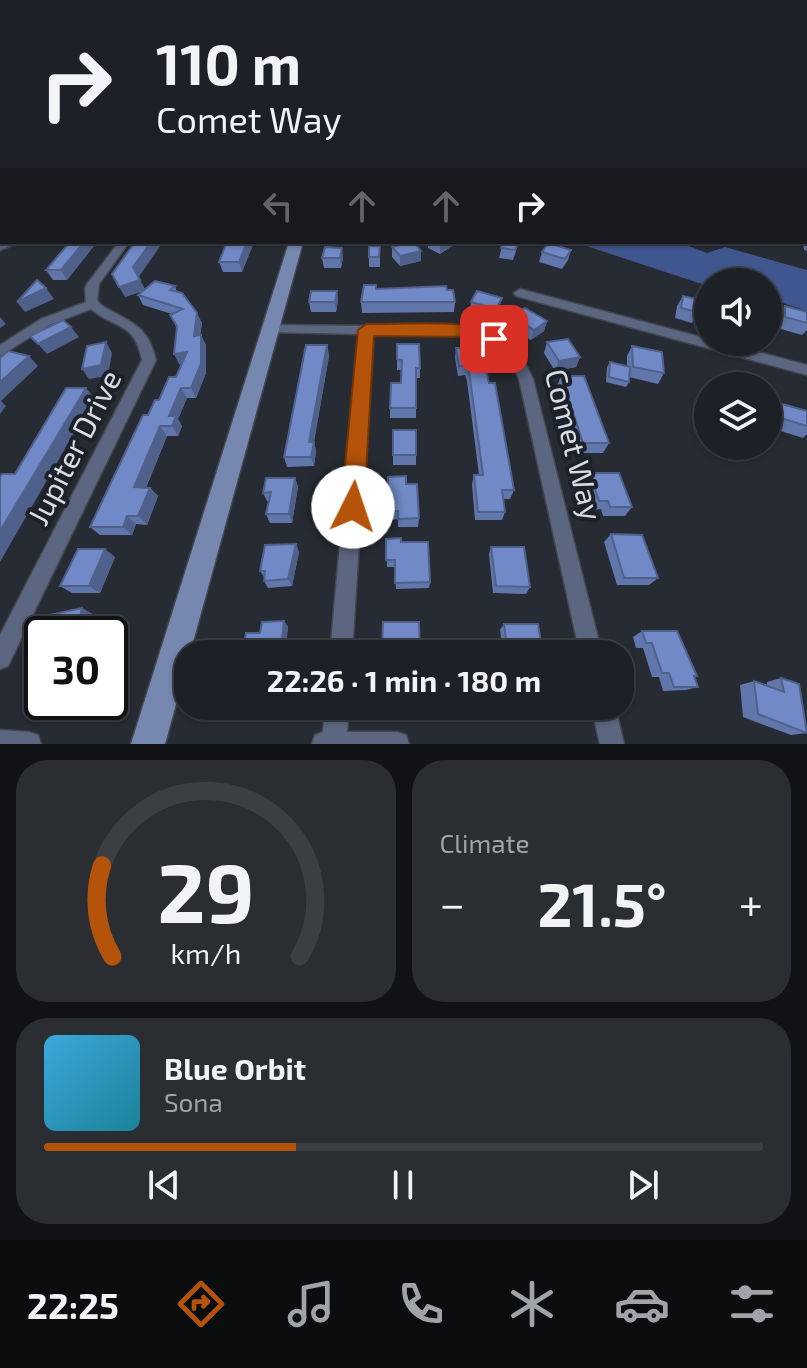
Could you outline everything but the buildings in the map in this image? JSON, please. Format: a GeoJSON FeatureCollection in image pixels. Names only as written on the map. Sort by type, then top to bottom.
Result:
{"type":"FeatureCollection","features":[{"type":"Feature","properties":{"kind":"street"},"geometry":{"type":"LineString","coordinates":[[0,351],[45,322],[94,303],[91,289],[123,244]]}},
{"type":"Feature","properties":{"kind":"street"},"geometry":{"type":"LineString","coordinates":[[148,744],[295,244]]}},
{"type":"Feature","properties":{"kind":"street"},"geometry":{"type":"LineString","coordinates":[[520,293],[807,370]]}},
{"type":"Feature","properties":{"kind":"street","name":"Jupiter Drive"},"geometry":{"type":"LineString","coordinates":[[0,658],[149,360],[148,345],[138,329],[107,315],[94,303]]}},
{"type":"Feature","properties":{"kind":"street","name":"Comet Way"},"geometry":{"type":"LineString","coordinates":[[272,329],[474,331],[494,339],[513,353],[526,379],[588,640]]}},
{"type":"Feature","properties":{"kind":"street"},"geometry":{"type":"LineString","coordinates":[[342,640],[366,330]]}},
{"type":"Feature","properties":{"kind":"street"},"geometry":{"type":"LineString","coordinates":[[334,743],[336,720]]}},
{"type":"Feature","properties":{"kind":"street"},"geometry":{"type":"LineString","coordinates":[[606,720],[612,744]]}},
{"type":"Feature","properties":{"kind":"street"},"geometry":{"type":"LineString","coordinates":[[0,742],[29,744]]}},
{"type":"Feature","properties":{"kind":"street"},"geometry":{"type":"LineString","coordinates":[[324,744],[397,744]]}},
{"type":"Feature","properties":{"kind":"water"},"geometry":{"type":"Polygon","coordinates":[[[580,244],[683,244],[707,253],[725,247],[807,270],[807,311],[782,303],[782,268],[694,268],[694,281],[580,244]]]}},
{"type":"Feature","properties":{"kind":"route"},"geometry":{"type":"LineString","coordinates":[[353,507],[366,330],[474,331],[494,339]]}}]}
